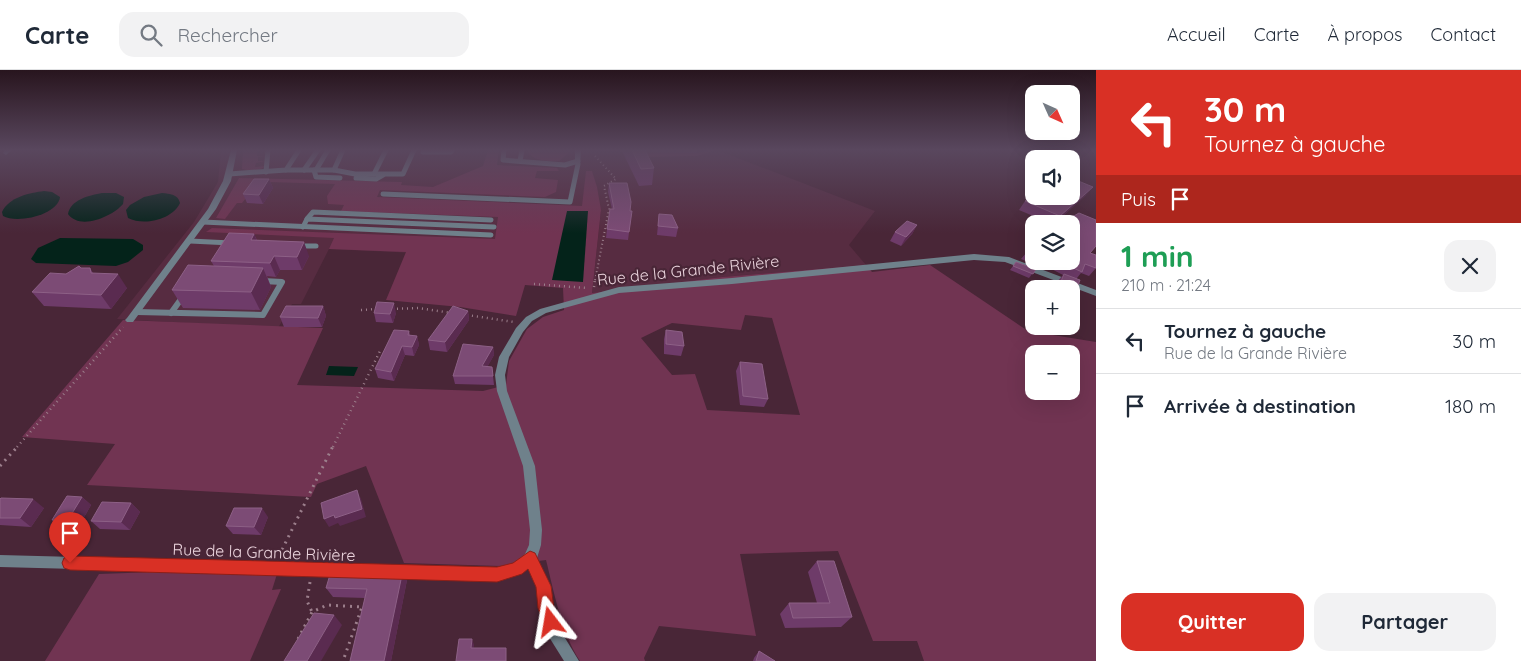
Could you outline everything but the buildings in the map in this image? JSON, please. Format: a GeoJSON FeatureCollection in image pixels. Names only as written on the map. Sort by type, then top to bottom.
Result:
{"type":"FeatureCollection","features":[{"type":"Feature","properties":{"kind":"street"},"geometry":{"type":"LineString","coordinates":[[130,320],[212,209],[227,178]]}},
{"type":"Feature","properties":{"kind":"street","name":"Rue de la Grande Rivière"},"geometry":{"type":"LineString","coordinates":[[530,558],[535,545],[536,530],[529,466],[502,391],[500,376],[504,357],[525,323],[529,319],[556,306],[619,290],[991,257],[1006,259],[1096,293]]}},
{"type":"Feature","properties":{"kind":"street"},"geometry":{"type":"LineString","coordinates":[[381,571],[497,574],[517,569],[530,558],[544,586],[546,608],[556,636],[572,661]]}},
{"type":"Feature","properties":{"kind":"street","name":"Rue de la Grande Rivière"},"geometry":{"type":"LineString","coordinates":[[0,561],[352,571]]}},
{"type":"Feature","properties":{"kind":"lane"},"geometry":{"type":"LineString","coordinates":[[335,178],[340,178]]}},
{"type":"Feature","properties":{"kind":"lane"},"geometry":{"type":"LineString","coordinates":[[356,178],[378,178]]}},
{"type":"Feature","properties":{"kind":"lane"},"geometry":{"type":"LineString","coordinates":[[383,194],[570,202],[575,178]]}},
{"type":"Feature","properties":{"kind":"lane"},"geometry":{"type":"LineString","coordinates":[[303,227],[313,212],[492,220]]}},
{"type":"Feature","properties":{"kind":"lane"},"geometry":{"type":"LineString","coordinates":[[307,219],[494,227]]}},
{"type":"Feature","properties":{"kind":"lane"},"geometry":{"type":"LineString","coordinates":[[203,222],[490,235]]}},
{"type":"Feature","properties":{"kind":"lane"},"geometry":{"type":"LineString","coordinates":[[190,241],[238,243]]}},
{"type":"Feature","properties":{"kind":"lane"},"geometry":{"type":"LineString","coordinates":[[223,250],[228,242]]}},
{"type":"Feature","properties":{"kind":"lane"},"geometry":{"type":"LineString","coordinates":[[286,245],[316,246]]}},
{"type":"Feature","properties":{"kind":"lane"},"geometry":{"type":"LineString","coordinates":[[136,312],[263,316],[282,282],[253,281]]}},
{"type":"Feature","properties":{"kind":"lane"},"geometry":{"type":"LineString","coordinates":[[171,313],[190,286]]}},
{"type":"Feature","properties":{"kind":"path"},"geometry":{"type":"LineString","coordinates":[[594,289],[609,210],[604,186],[616,179],[615,178]]}},
{"type":"Feature","properties":{"kind":"path"},"geometry":{"type":"LineString","coordinates":[[534,284],[619,290]]}},
{"type":"Feature","properties":{"kind":"path"},"geometry":{"type":"LineString","coordinates":[[390,309],[418,308],[456,314]]}},
{"type":"Feature","properties":{"kind":"path"},"geometry":{"type":"LineString","coordinates":[[362,310],[380,309]]}},
{"type":"Feature","properties":{"kind":"path"},"geometry":{"type":"LineString","coordinates":[[466,315],[525,323]]}},
{"type":"Feature","properties":{"kind":"path"},"geometry":{"type":"LineString","coordinates":[[0,466],[130,320]]}},
{"type":"Feature","properties":{"kind":"path"},"geometry":{"type":"LineString","coordinates":[[273,568],[380,351]]}},
{"type":"Feature","properties":{"kind":"path"},"geometry":{"type":"LineString","coordinates":[[312,612],[307,601],[307,592],[313,570]]}},
{"type":"Feature","properties":{"kind":"path"},"geometry":{"type":"LineString","coordinates":[[295,644],[312,612],[327,605],[362,607],[343,661]]}},
{"type":"Feature","properties":{"kind":"shaded area"},"geometry":{"type":"Polygon","coordinates":[[[218,178],[788,178],[875,211],[849,245],[866,265],[722,277],[592,293],[601,210],[534,254],[461,255],[329,249],[301,304],[292,304],[278,328],[117,319],[194,222],[218,182],[218,178]]]}},
{"type":"Feature","properties":{"kind":"shaded area"},"geometry":{"type":"Polygon","coordinates":[[[239,178],[402,182],[401,185],[433,187],[455,178],[535,178],[558,180],[556,192],[545,197],[380,190],[377,197],[582,206],[585,178],[594,178],[601,210],[592,293],[722,277],[866,265],[872,272],[930,265],[1025,329],[1025,335],[1053,335],[1096,342],[1096,661],[924,661],[917,641],[873,641],[838,551],[740,554],[756,636],[659,626],[644,658],[645,661],[580,661],[563,626],[546,560],[500,566],[404,563],[366,466],[317,484],[311,497],[87,485],[115,444],[22,437],[123,320],[323,328],[297,385],[483,391],[506,385],[509,361],[527,329],[543,317],[564,310],[563,288],[525,285],[516,316],[460,307],[386,300],[406,252],[329,249],[334,238],[206,232],[212,228],[495,239],[498,217],[341,211],[344,205],[328,204],[327,196],[335,184],[269,182],[254,188],[242,203],[237,203],[225,219],[216,218],[239,178]],[[745,315],[741,330],[672,323],[641,338],[672,375],[695,374],[707,410],[800,415],[772,318],[745,315]]]}},
{"type":"Feature","properties":{"kind":"shaded area"},"geometry":{"type":"Polygon","coordinates":[[[44,191],[52,192],[60,197],[58,203],[52,209],[27,218],[18,219],[3,216],[2,212],[5,207],[14,199],[44,191]]]}},
{"type":"Feature","properties":{"kind":"shaded area"},"geometry":{"type":"Polygon","coordinates":[[[102,193],[116,193],[124,197],[123,204],[112,213],[96,220],[80,221],[73,219],[68,214],[72,205],[76,202],[102,193]]]}},
{"type":"Feature","properties":{"kind":"shaded area"},"geometry":{"type":"Polygon","coordinates":[[[162,193],[173,195],[179,200],[180,203],[171,214],[149,221],[128,218],[126,210],[130,205],[144,197],[162,193]]]}},
{"type":"Feature","properties":{"kind":"shaded area"},"geometry":{"type":"Polygon","coordinates":[[[567,211],[588,211],[583,282],[552,280],[567,211]]]}},
{"type":"Feature","properties":{"kind":"shaded area"},"geometry":{"type":"Polygon","coordinates":[[[60,238],[133,239],[143,245],[143,250],[128,262],[116,266],[36,263],[31,259],[38,248],[60,238]]]}},
{"type":"Feature","properties":{"kind":"shaded area"},"geometry":{"type":"Polygon","coordinates":[[[329,366],[358,367],[354,376],[326,375],[329,366]]]}},
{"type":"Feature","properties":{"kind":"shaded area"},"geometry":{"type":"Polygon","coordinates":[[[185,571],[277,574],[272,590],[281,589],[250,661],[45,661],[99,574],[185,571]]]}},
{"type":"Feature","properties":{"kind":"route"},"geometry":{"type":"LineString","coordinates":[[70,563],[497,574],[517,569],[530,558],[544,586],[546,608],[551,622]]}}]}
